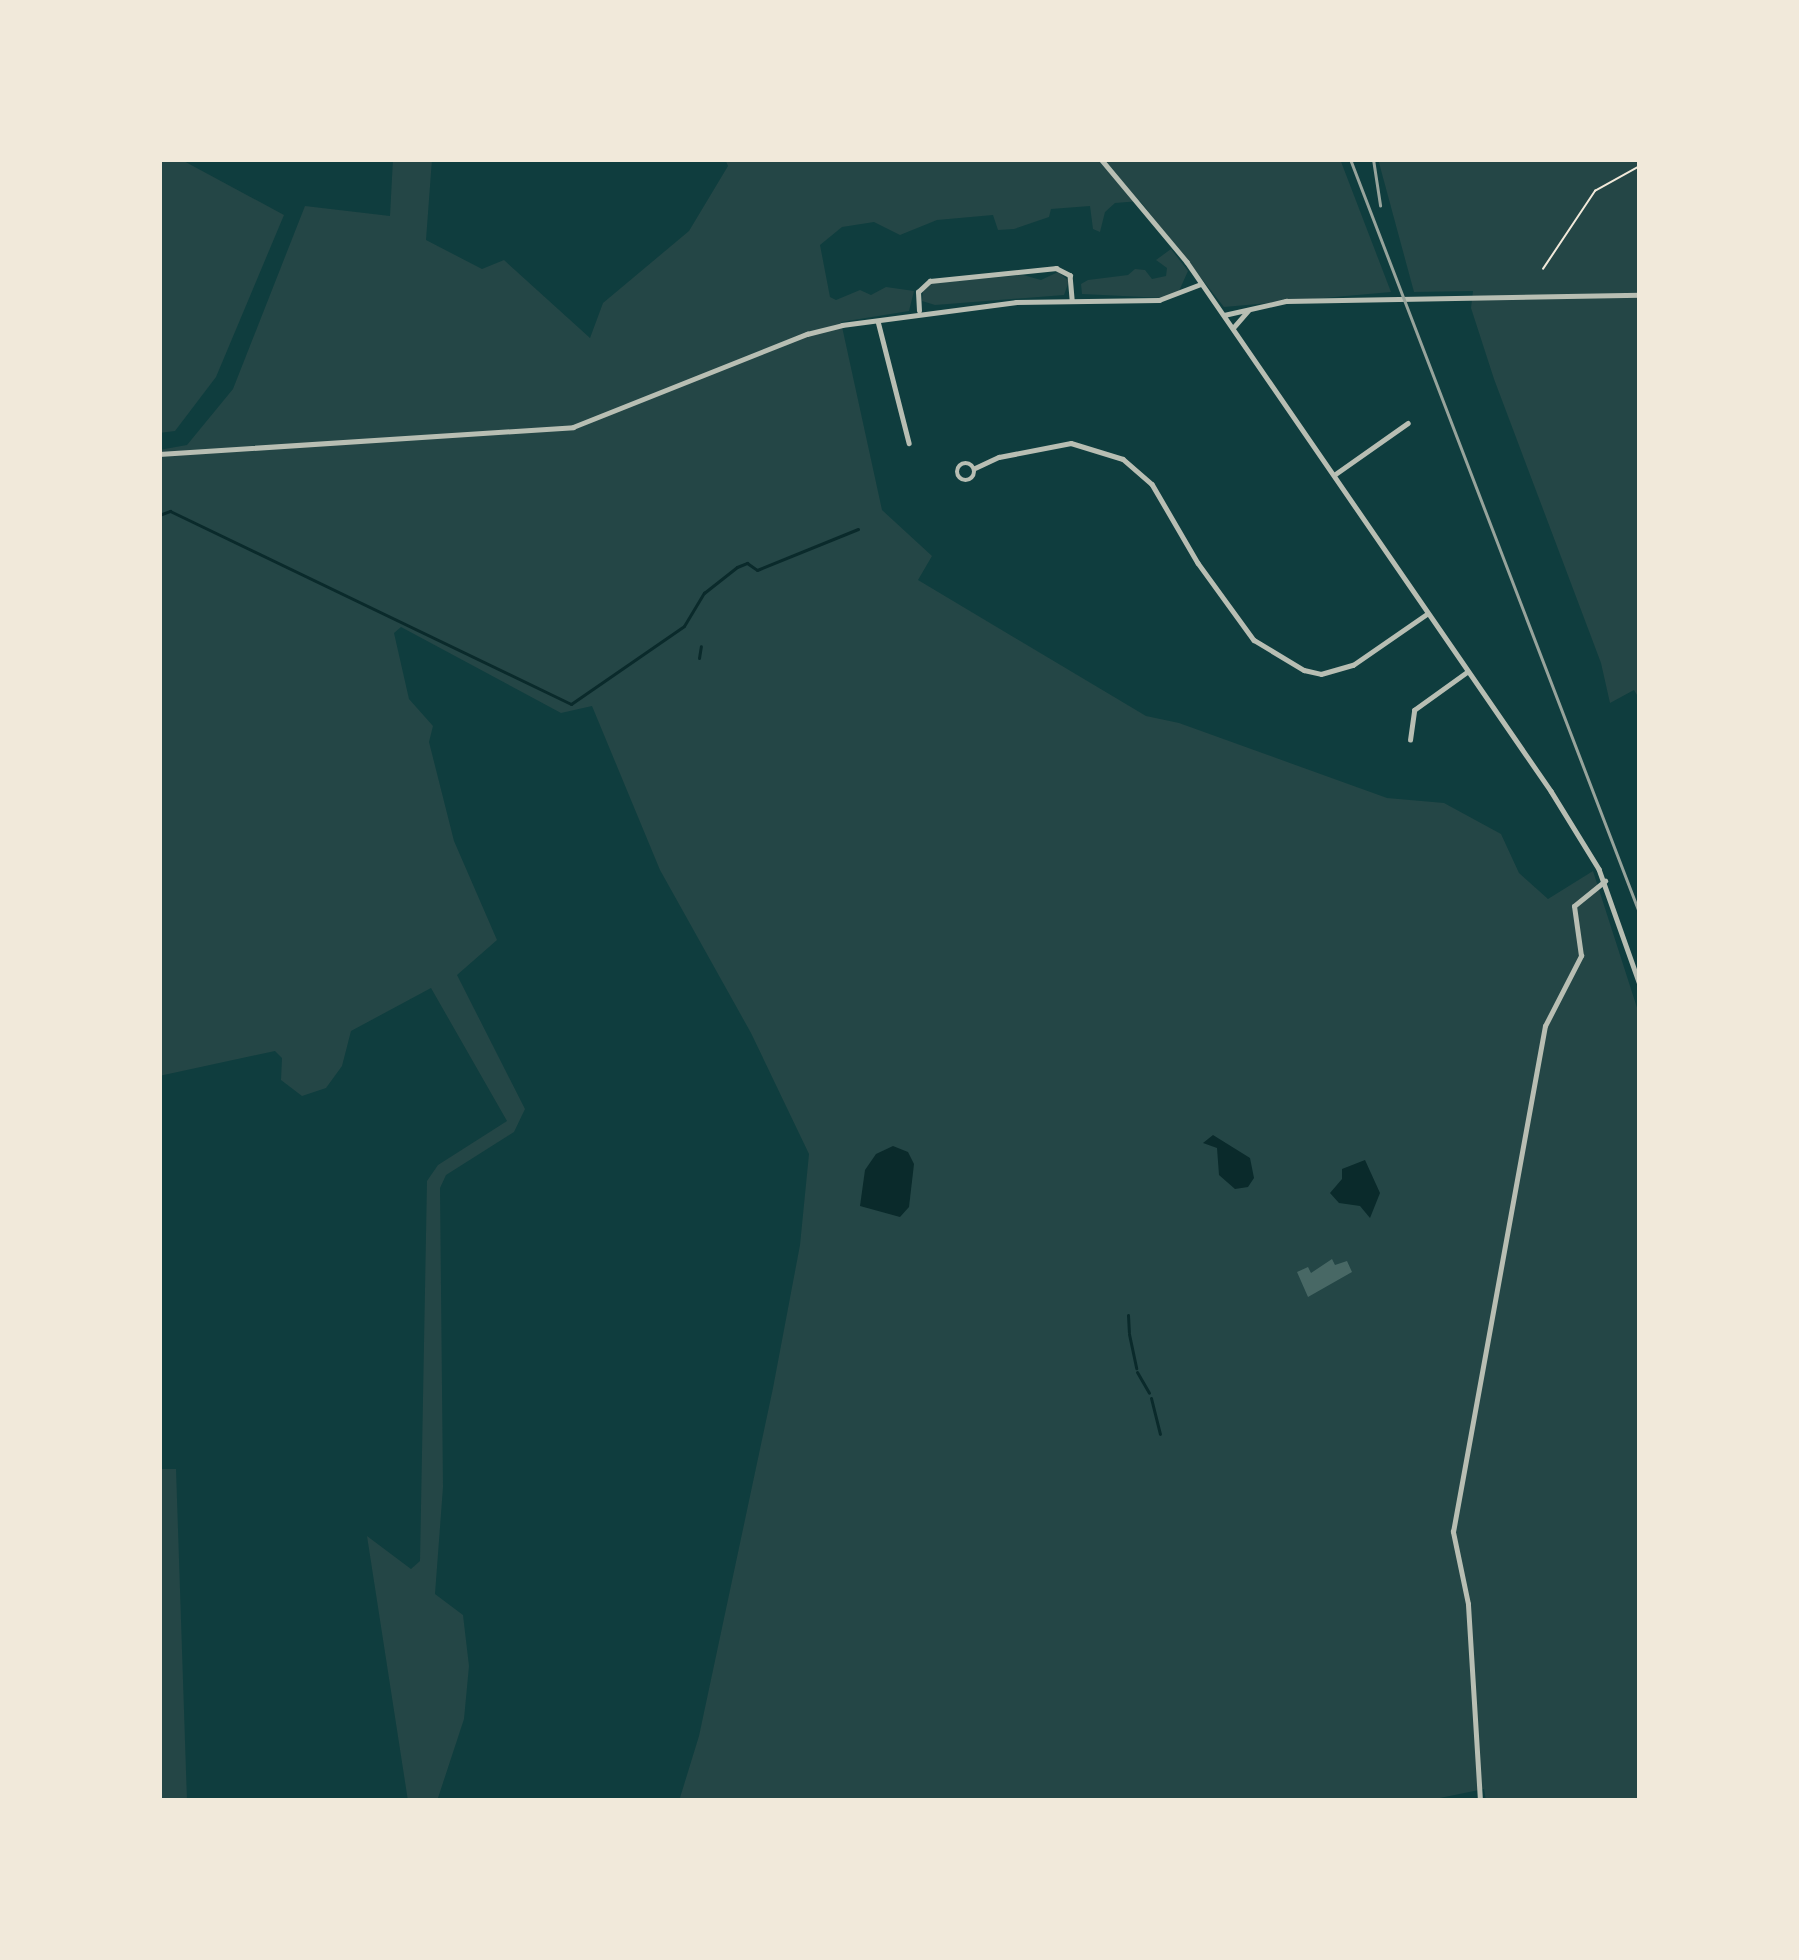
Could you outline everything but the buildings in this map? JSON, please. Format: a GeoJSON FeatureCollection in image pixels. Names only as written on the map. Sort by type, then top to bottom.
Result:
{"type":"FeatureCollection","features":[{"type":"Feature","properties":{"kind":"street"},"geometry":{"type":"LineString","coordinates":[[1101,159],[1233,328],[1468,671],[1605,881],[1640,985]]}},
{"type":"Feature","properties":{"kind":"street"},"geometry":{"type":"LineString","coordinates":[[919,313],[918,292],[925,283],[992,273],[1064,269],[1072,281],[1072,300]]}},
{"type":"Feature","properties":{"kind":"street"},"geometry":{"type":"LineString","coordinates":[[159,454],[573,427],[806,334],[919,313],[1072,300],[1169,299],[1201,284]]}},
{"type":"Feature","properties":{"kind":"street"},"geometry":{"type":"LineString","coordinates":[[1224,316],[1286,301],[1640,295]]}},
{"type":"Feature","properties":{"kind":"street"},"geometry":{"type":"LineString","coordinates":[[1233,328],[1249,311]]}},
{"type":"Feature","properties":{"kind":"street"},"geometry":{"type":"LineString","coordinates":[[878,319],[909,443]]}},
{"type":"Feature","properties":{"kind":"street"},"geometry":{"type":"LineString","coordinates":[[1334,475],[1408,423]]}},
{"type":"Feature","properties":{"kind":"street"},"geometry":{"type":"LineString","coordinates":[[975,467],[999,457],[1071,443],[1123,459],[1152,484],[1198,563],[1254,640],[1304,670],[1322,674],[1353,665],[1427,614]]}},
{"type":"Feature","properties":{"kind":"street"},"geometry":{"type":"LineString","coordinates":[[1410,740],[1414,710],[1468,671]]}},
{"type":"Feature","properties":{"kind":"street"},"geometry":{"type":"LineString","coordinates":[[1480,1801],[1468,1604],[1453,1532],[1545,1026],[1580,961],[1574,906],[1605,881]]}},
{"type":"Feature","properties":{"kind":"path"},"geometry":{"type":"LineString","coordinates":[[1543,269],[1595,191],[1640,166]]}},
{"type":"Feature","properties":{"kind":"shaded area"},"geometry":{"type":"Polygon","coordinates":[[[159,159],[180,159],[284,215],[216,377],[175,431],[159,433],[159,159]]]}},
{"type":"Feature","properties":{"kind":"shaded area"},"geometry":{"type":"Polygon","coordinates":[[[393,159],[432,159],[426,240],[482,269],[504,260],[590,338],[603,303],[689,231],[728,166],[725,159],[1340,159],[1391,292],[1224,307],[1140,201],[1115,203],[1105,212],[1100,232],[1093,229],[1090,206],[1051,209],[1049,217],[1014,229],[998,230],[993,215],[937,220],[900,235],[874,222],[842,227],[820,245],[830,297],[836,300],[860,290],[871,295],[886,287],[914,291],[909,311],[841,322],[882,510],[932,556],[918,580],[1146,716],[1179,723],[1387,798],[1444,803],[1501,834],[1519,873],[1548,899],[1593,871],[1640,1017],[1640,1801],[1486,1801],[1484,1789],[1425,1801],[679,1801],[699,1736],[773,1388],[800,1245],[809,1154],[751,1033],[660,870],[592,706],[561,713],[401,627],[394,633],[409,699],[433,726],[429,742],[454,841],[497,940],[457,975],[525,1109],[514,1132],[446,1175],[440,1188],[443,1487],[435,1594],[463,1615],[469,1666],[464,1719],[437,1801],[408,1801],[367,1536],[411,1569],[420,1561],[427,1181],[438,1165],[507,1121],[431,988],[351,1031],[342,1066],[326,1088],[302,1096],[281,1080],[282,1058],[275,1051],[159,1076],[159,450],[187,445],[233,389],[305,206],[390,216],[393,159]]]}},
{"type":"Feature","properties":{"kind":"shaded area"},"geometry":{"type":"Polygon","coordinates":[[[1378,159],[1640,159],[1640,700],[1634,690],[1610,703],[1601,663],[1494,379],[1471,308],[1473,291],[1414,292],[1378,159]]]}},
{"type":"Feature","properties":{"kind":"shaded area"},"geometry":{"type":"Polygon","coordinates":[[[1171,249],[1188,271],[1179,291],[1164,298],[1082,294],[1081,284],[1088,280],[1128,275],[1135,269],[1145,270],[1152,279],[1166,276],[1167,268],[1156,260],[1171,249]]]}},
{"type":"Feature","properties":{"kind":"shaded area"},"geometry":{"type":"Polygon","coordinates":[[[1058,272],[1069,281],[1064,295],[935,305],[922,301],[923,290],[932,283],[1023,275],[1041,280],[1058,272]]]}},
{"type":"Feature","properties":{"kind":"shaded area"},"geometry":{"type":"Polygon","coordinates":[[[1213,1135],[1250,1158],[1254,1178],[1248,1187],[1235,1189],[1219,1175],[1217,1148],[1203,1143],[1213,1135]]]}},
{"type":"Feature","properties":{"kind":"shaded area"},"geometry":{"type":"Polygon","coordinates":[[[893,1146],[908,1152],[914,1164],[909,1207],[900,1217],[860,1206],[865,1170],[876,1154],[893,1146]]]}},
{"type":"Feature","properties":{"kind":"shaded area"},"geometry":{"type":"Polygon","coordinates":[[[1365,1160],[1380,1193],[1370,1218],[1360,1206],[1339,1203],[1330,1193],[1342,1179],[1342,1169],[1365,1160]]]}},
{"type":"Feature","properties":{"kind":"shaded area"},"geometry":{"type":"Polygon","coordinates":[[[159,1469],[176,1469],[187,1801],[159,1801],[159,1469]]]}},
{"type":"Feature","properties":{"kind":"waterway"},"geometry":{"type":"LineString","coordinates":[[159,515],[170,511],[571,704],[684,626],[704,593],[737,567],[747,563],[757,570],[858,529]]}},
{"type":"Feature","properties":{"kind":"waterway"},"geometry":{"type":"LineString","coordinates":[[699,658],[701,646]]}},
{"type":"Feature","properties":{"kind":"waterway"},"geometry":{"type":"LineString","coordinates":[[1128,1315],[1129,1332]]}},
{"type":"Feature","properties":{"kind":"waterway"},"geometry":{"type":"LineString","coordinates":[[1129,1334],[1136,1368]]}},
{"type":"Feature","properties":{"kind":"waterway"},"geometry":{"type":"LineString","coordinates":[[1137,1372],[1149,1393]]}},
{"type":"Feature","properties":{"kind":"waterway"},"geometry":{"type":"LineString","coordinates":[[1151,1398],[1160,1434]]}},
{"type":"Feature","properties":{"kind":"railway"},"geometry":{"type":"LineString","coordinates":[[1350,159],[1640,915]]}},
{"type":"Feature","properties":{"kind":"railway"},"geometry":{"type":"LineString","coordinates":[[1373,159],[1380,205]]}}]}
